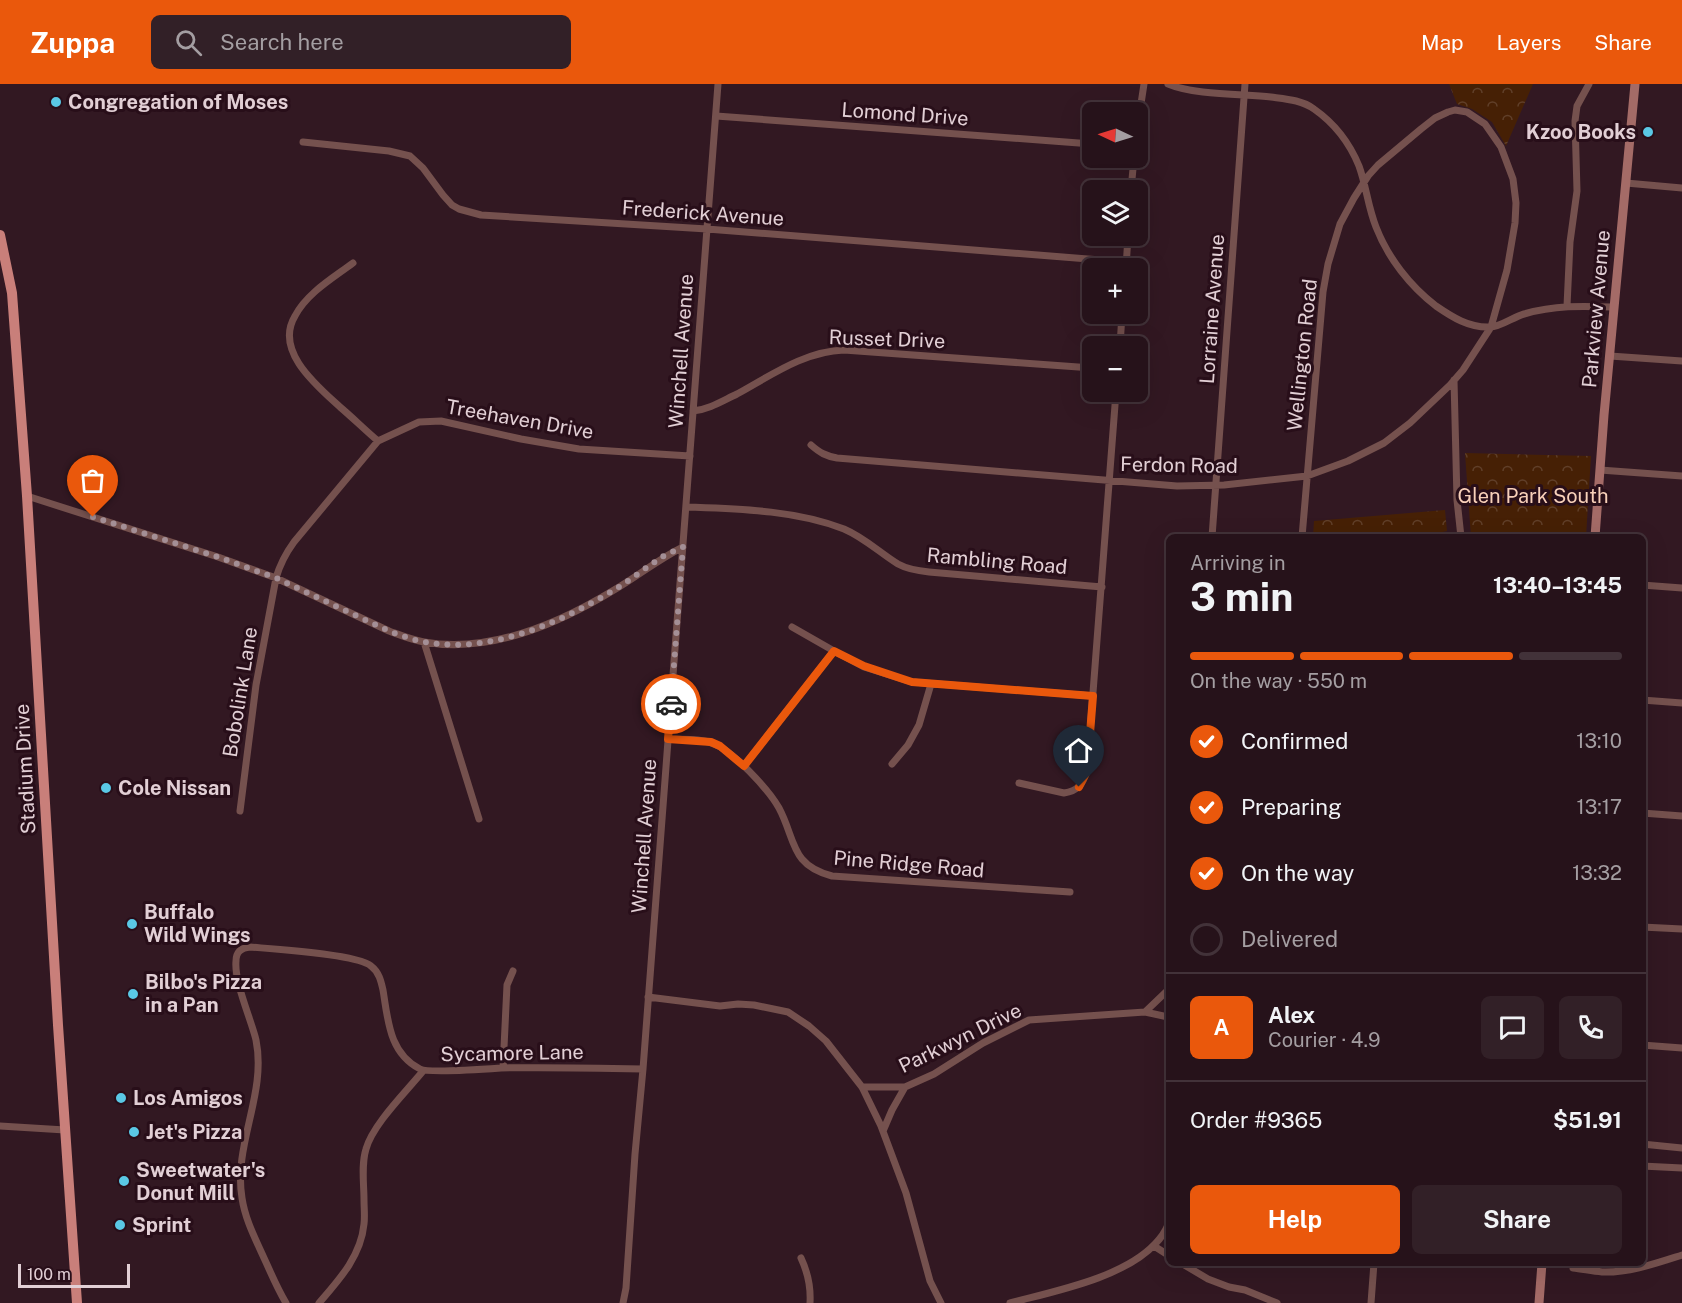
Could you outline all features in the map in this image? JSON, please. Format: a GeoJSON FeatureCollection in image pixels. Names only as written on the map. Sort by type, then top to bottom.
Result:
{"type":"FeatureCollection","features":[{"type":"Feature","properties":{"kind":"main road","name":"Stadium Drive"},"geometry":{"type":"LineString","coordinates":[[0,235],[12,293],[27,496],[77,1303]]}},
{"type":"Feature","properties":{"kind":"street","name":"Winchell Avenue"},"geometry":{"type":"LineString","coordinates":[[623,1303],[626,1288],[634,1154],[643,1069],[718,84]]}},
{"type":"Feature","properties":{"kind":"street"},"geometry":{"type":"LineString","coordinates":[[1141,102],[1144,84]]}},
{"type":"Feature","properties":{"kind":"street"},"geometry":{"type":"LineString","coordinates":[[1168,84],[1200,91],[1289,99],[1314,109],[1338,131],[1350,147],[1359,166],[1376,226],[1387,250],[1399,268],[1431,302],[1458,321],[1491,327],[1522,314],[1567,306],[1614,307]]}},
{"type":"Feature","properties":{"kind":"street","name":"Lorraine Avenue"},"geometry":{"type":"LineString","coordinates":[[1212,534],[1245,84]]}},
{"type":"Feature","properties":{"kind":"street"},"geometry":{"type":"LineString","coordinates":[[1567,306],[1570,242],[1577,191],[1575,121],[1577,106],[1589,84]]}},
{"type":"Feature","properties":{"kind":"street","name":"Parkview Avenue"},"geometry":{"type":"LineString","coordinates":[[1595,534],[1635,84]]}},
{"type":"Feature","properties":{"kind":"street"},"geometry":{"type":"LineString","coordinates":[[1363,183],[1394,150],[1435,118],[1455,110],[1467,112],[1485,124],[1501,147],[1507,161],[1513,179],[1516,203],[1513,243],[1491,327]]}},
{"type":"Feature","properties":{"kind":"street","name":"Lomond Drive"},"geometry":{"type":"LineString","coordinates":[[716,116],[1082,143]]}},
{"type":"Feature","properties":{"kind":"street","name":"Frederick Avenue"},"geometry":{"type":"LineString","coordinates":[[303,142],[389,151],[410,156],[423,168],[452,205],[481,215],[707,229],[1082,261]]}},
{"type":"Feature","properties":{"kind":"street","name":"Wellington Road"},"geometry":{"type":"LineString","coordinates":[[1302,534],[1323,292],[1328,264],[1340,224],[1363,183]]}},
{"type":"Feature","properties":{"kind":"street"},"geometry":{"type":"LineString","coordinates":[[1626,183],[1682,188]]}},
{"type":"Feature","properties":{"kind":"street"},"geometry":{"type":"LineString","coordinates":[[352,263],[315,292],[300,308],[292,319],[289,338],[292,350],[309,378],[378,441]]}},
{"type":"Feature","properties":{"kind":"street","name":"Ferdon Road"},"geometry":{"type":"LineString","coordinates":[[812,445],[826,456],[837,458],[1177,486],[1216,485],[1307,476],[1348,461],[1384,443],[1410,423],[1454,380],[1491,327]]}},
{"type":"Feature","properties":{"kind":"street","name":"Russet Drive"},"geometry":{"type":"LineString","coordinates":[[693,411],[712,407],[799,361],[832,350],[1082,367]]}},
{"type":"Feature","properties":{"kind":"street"},"geometry":{"type":"LineString","coordinates":[[1610,356],[1682,362]]}},
{"type":"Feature","properties":{"kind":"street"},"geometry":{"type":"LineString","coordinates":[[1454,380],[1457,500],[1461,534]]}},
{"type":"Feature","properties":{"kind":"street"},"geometry":{"type":"LineString","coordinates":[[1019,783],[1064,793],[1071,792],[1079,787],[1087,771],[1115,402]]}},
{"type":"Feature","properties":{"kind":"street","name":"Treehaven Drive"},"geometry":{"type":"LineString","coordinates":[[276,578],[284,555],[378,441],[419,422],[441,420],[521,439],[579,449],[690,456]]}},
{"type":"Feature","properties":{"kind":"street"},"geometry":{"type":"LineString","coordinates":[[1600,470],[1682,476]]}},
{"type":"Feature","properties":{"kind":"street"},"geometry":{"type":"LineString","coordinates":[[27,496],[218,557],[276,578],[389,631],[424,642],[464,645],[482,643],[515,635],[571,615],[616,589],[661,558],[683,547]]}},
{"type":"Feature","properties":{"kind":"street","name":"Rambling Road"},"geometry":{"type":"LineString","coordinates":[[686,507],[749,510],[814,519],[863,539],[900,565],[913,569],[1102,587]]}},
{"type":"Feature","properties":{"kind":"street","name":"Bobolink Lane"},"geometry":{"type":"LineString","coordinates":[[240,811],[256,685],[276,578]]}},
{"type":"Feature","properties":{"kind":"street"},"geometry":{"type":"LineString","coordinates":[[1646,585],[1682,588]]}},
{"type":"Feature","properties":{"kind":"street"},"geometry":{"type":"LineString","coordinates":[[792,627],[864,666],[898,678],[931,684],[1093,696]]}},
{"type":"Feature","properties":{"kind":"street"},"geometry":{"type":"LineString","coordinates":[[424,642],[479,819]]}},
{"type":"Feature","properties":{"kind":"street"},"geometry":{"type":"LineString","coordinates":[[744,766],[834,651]]}},
{"type":"Feature","properties":{"kind":"street"},"geometry":{"type":"LineString","coordinates":[[892,764],[908,745],[919,725],[931,684]]}},
{"type":"Feature","properties":{"kind":"street"},"geometry":{"type":"LineString","coordinates":[[1646,700],[1682,703]]}},
{"type":"Feature","properties":{"kind":"street","name":"Pine Ridge Road"},"geometry":{"type":"LineString","coordinates":[[668,739],[711,742],[720,746],[744,766],[777,805],[798,855],[811,868],[821,873],[832,876],[1070,892]]}},
{"type":"Feature","properties":{"kind":"street"},"geometry":{"type":"LineString","coordinates":[[1646,813],[1682,816]]}},
{"type":"Feature","properties":{"kind":"street"},"geometry":{"type":"LineString","coordinates":[[1646,927],[1682,929]]}},
{"type":"Feature","properties":{"kind":"street","name":"Sycamore Lane"},"geometry":{"type":"LineString","coordinates":[[285,1303],[249,1226],[242,1197],[240,1179],[243,1151],[255,1095],[258,1053],[237,973],[236,960],[240,951],[250,947],[337,956],[370,964],[381,979],[391,1035],[396,1047],[409,1062],[423,1071],[503,1068],[643,1069]]}},
{"type":"Feature","properties":{"kind":"street"},"geometry":{"type":"LineString","coordinates":[[503,1068],[507,985],[513,971]]}},
{"type":"Feature","properties":{"kind":"street"},"geometry":{"type":"LineString","coordinates":[[1145,1012],[1166,992]]}},
{"type":"Feature","properties":{"kind":"street"},"geometry":{"type":"LineString","coordinates":[[648,997],[720,1006],[754,1005],[788,1012],[826,1041],[862,1087],[883,1131],[906,1193],[930,1281],[941,1303]]}},
{"type":"Feature","properties":{"kind":"street","name":"Parkwyn Drive"},"geometry":{"type":"LineString","coordinates":[[862,1087],[905,1087],[934,1074],[983,1043],[1029,1020],[1145,1012],[1166,1017]]}},
{"type":"Feature","properties":{"kind":"street"},"geometry":{"type":"LineString","coordinates":[[1646,1045],[1682,1048]]}},
{"type":"Feature","properties":{"kind":"street"},"geometry":{"type":"LineString","coordinates":[[319,1303],[345,1273],[361,1240],[365,1223],[365,1150],[380,1124],[423,1071]]}},
{"type":"Feature","properties":{"kind":"street"},"geometry":{"type":"LineString","coordinates":[[883,1131],[905,1087]]}},
{"type":"Feature","properties":{"kind":"street"},"geometry":{"type":"LineString","coordinates":[[0,1126],[65,1130]]}},
{"type":"Feature","properties":{"kind":"street"},"geometry":{"type":"LineString","coordinates":[[1646,1144],[1682,1148]]}},
{"type":"Feature","properties":{"kind":"street"},"geometry":{"type":"LineString","coordinates":[[1646,1166],[1682,1166]]}},
{"type":"Feature","properties":{"kind":"street"},"geometry":{"type":"LineString","coordinates":[[1010,1303],[1065,1288],[1120,1269],[1154,1246],[1166,1228]]}},
{"type":"Feature","properties":{"kind":"street"},"geometry":{"type":"LineString","coordinates":[[1154,1246],[1166,1254]]}},
{"type":"Feature","properties":{"kind":"street"},"geometry":{"type":"LineString","coordinates":[[1573,1268],[1604,1272],[1647,1266],[1682,1255]]}},
{"type":"Feature","properties":{"kind":"street"},"geometry":{"type":"LineString","coordinates":[[801,1258],[809,1280],[810,1303]]}},
{"type":"Feature","properties":{"kind":"street"},"geometry":{"type":"LineString","coordinates":[[1186,1266],[1208,1280],[1245,1290],[1277,1303]]}},
{"type":"Feature","properties":{"kind":"street"},"geometry":{"type":"LineString","coordinates":[[1371,1303],[1374,1266]]}},
{"type":"Feature","properties":{"kind":"street"},"geometry":{"type":"LineString","coordinates":[[1539,1303],[1542,1266]]}},
{"type":"Feature","properties":{"kind":"green space"},"geometry":{"type":"Polygon","coordinates":[[[1449,84],[1533,84],[1506,146],[1492,122],[1472,109],[1457,104],[1449,84]]]}},
{"type":"Feature","properties":{"kind":"green space","name":"Glen Park South"},"geometry":{"type":"Polygon","coordinates":[[[1465,453],[1591,456],[1586,534],[1471,534],[1465,453]]]}},
{"type":"Feature","properties":{"kind":"green space"},"geometry":{"type":"Polygon","coordinates":[[[1445,510],[1447,531],[1434,534],[1313,534],[1314,521],[1445,510]]]}},
{"type":"Feature","properties":{"kind":"way so far"},"geometry":{"type":"LineString","coordinates":[[93,517],[276,578],[404,637],[424,642],[464,645],[482,643],[524,632],[571,615],[616,589],[661,558],[683,547],[671,704]]}},
{"type":"Feature","properties":{"kind":"place","name":"Congregation of Moses"},"geometry":{"type":"Point","coordinates":[56,102]}},
{"type":"Feature","properties":{"kind":"place","name":"Kzoo Books"},"geometry":{"type":"Point","coordinates":[1648,132]}},
{"type":"Feature","properties":{"kind":"place","name":"Cole Nissan"},"geometry":{"type":"Point","coordinates":[106,788]}},
{"type":"Feature","properties":{"kind":"place","name":"Buffalo Wild Wings"},"geometry":{"type":"Point","coordinates":[132,924]}},
{"type":"Feature","properties":{"kind":"place","name":"Bilbo's Pizza in a Pan"},"geometry":{"type":"Point","coordinates":[133,994]}},
{"type":"Feature","properties":{"kind":"place","name":"Los Amigos"},"geometry":{"type":"Point","coordinates":[121,1098]}},
{"type":"Feature","properties":{"kind":"place","name":"Jet's Pizza"},"geometry":{"type":"Point","coordinates":[134,1132]}},
{"type":"Feature","properties":{"kind":"place","name":"Sweetwater's Donut Mill"},"geometry":{"type":"Point","coordinates":[124,1181]}},
{"type":"Feature","properties":{"kind":"place","name":"Sprint"},"geometry":{"type":"Point","coordinates":[120,1225]}},
{"type":"Feature","properties":{"kind":"route"},"geometry":{"type":"LineString","coordinates":[[671,704],[668,739],[711,742],[720,746],[744,766],[834,651],[864,666],[912,682],[1093,696],[1087,771],[1079,787]]}}]}
